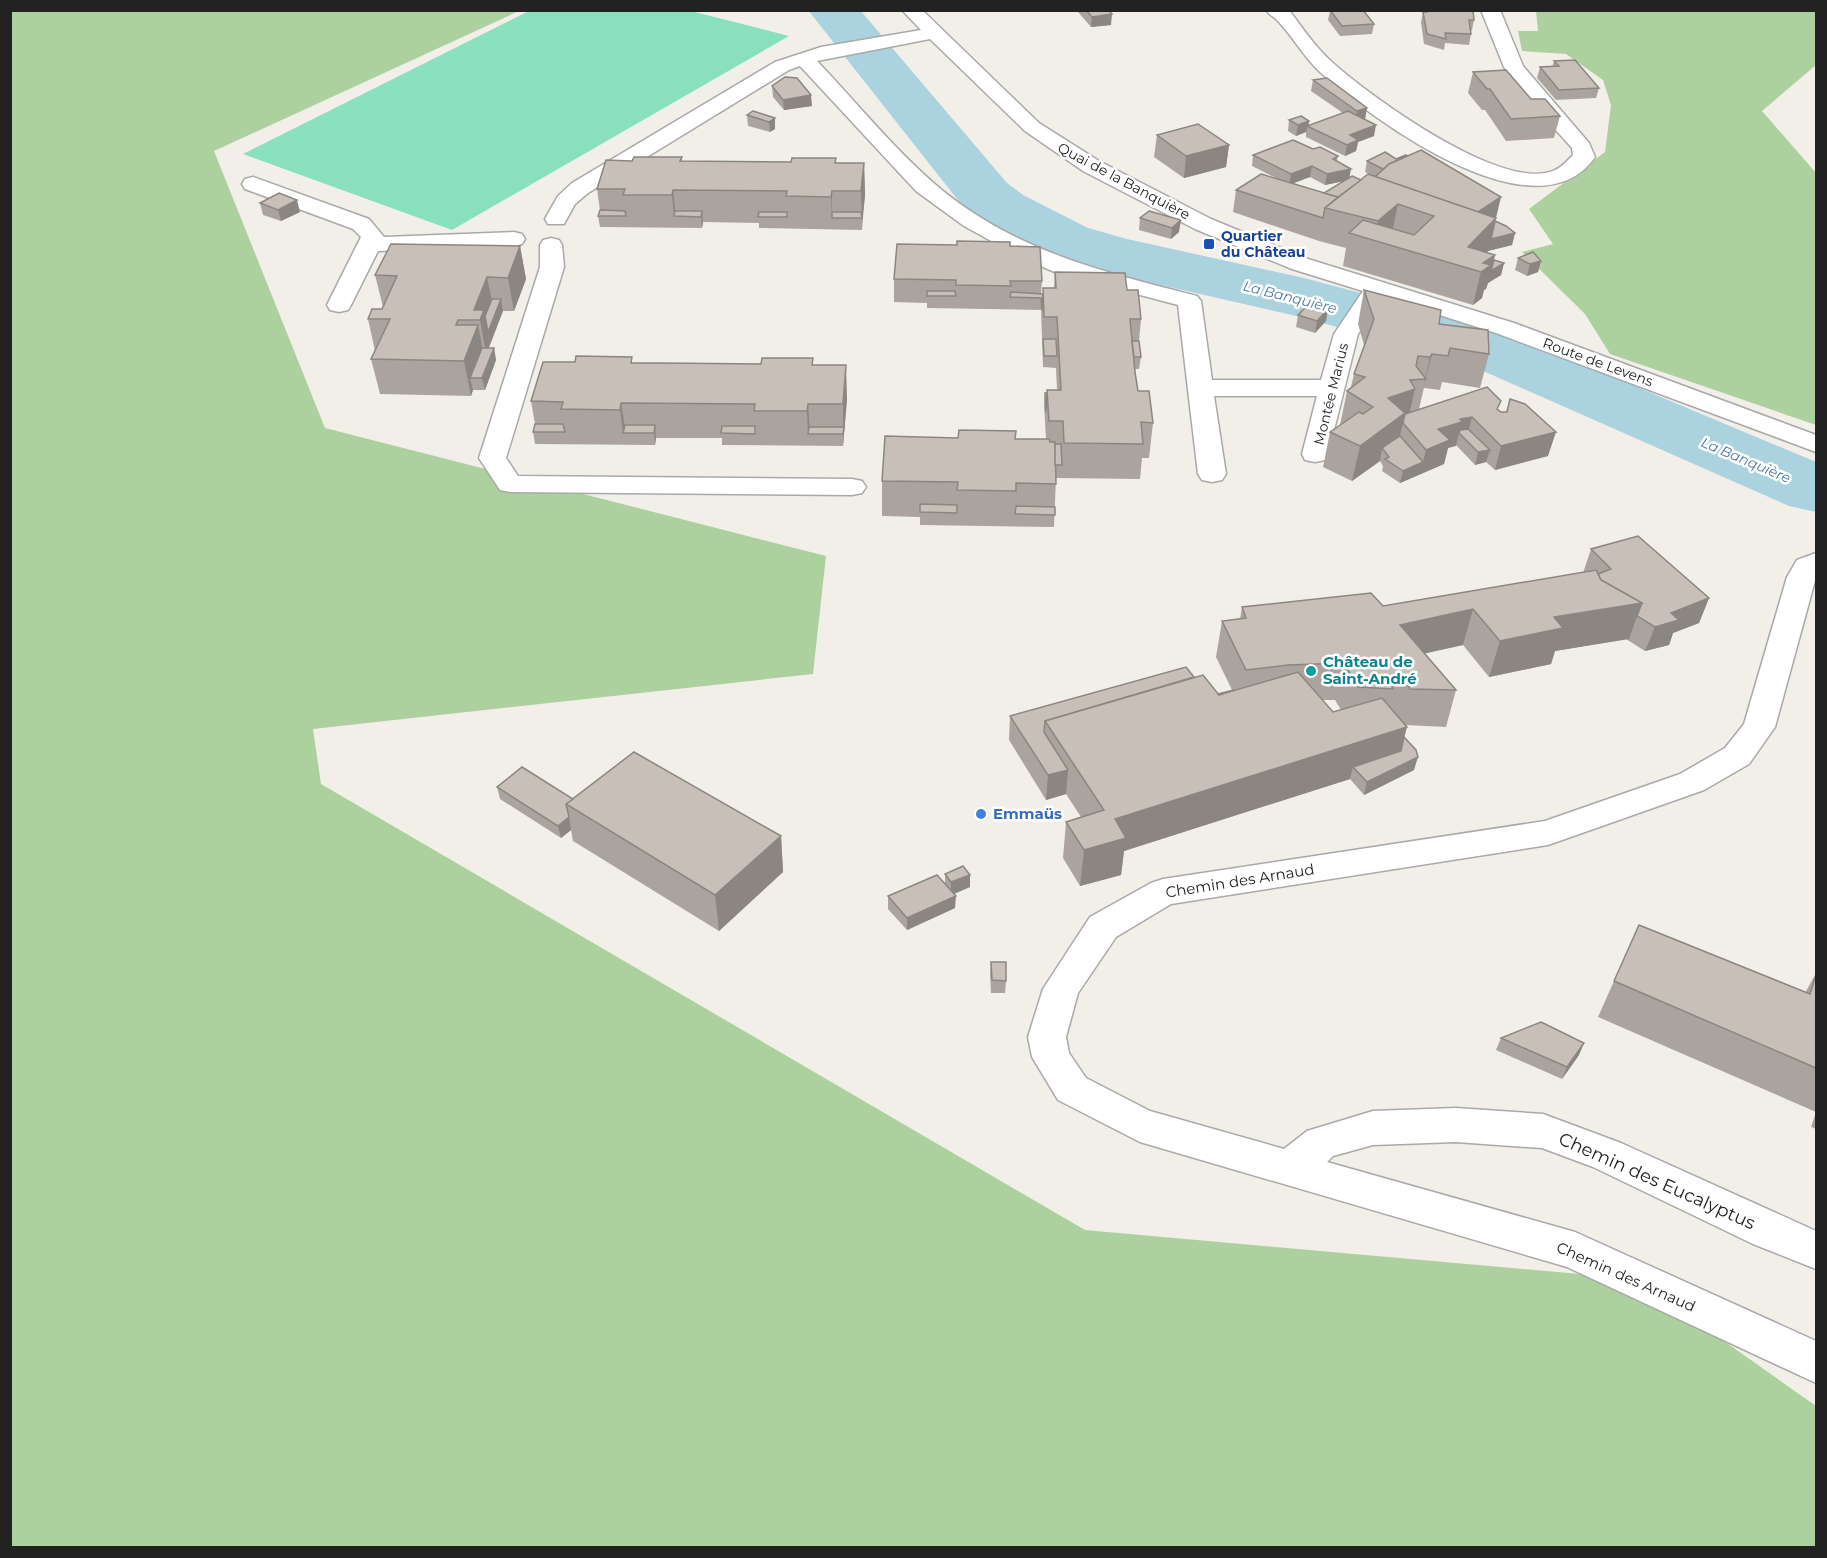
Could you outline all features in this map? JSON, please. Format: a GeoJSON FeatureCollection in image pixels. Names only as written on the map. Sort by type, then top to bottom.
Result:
{"type":"FeatureCollection","features":[{"type":"Feature","properties":{"kind":"street","name":"Quai de la Banquière"},"geometry":{"type":"LineString","coordinates":[[911,10],[1032,128],[1091,166],[1148,197],[1252,246],[1372,294]]}},
{"type":"Feature","properties":{"kind":"street"},"geometry":{"type":"LineString","coordinates":[[1275,10],[1282,14],[1325,66],[1361,96],[1426,140],[1472,164],[1502,175],[1542,180],[1568,173],[1584,158],[1582,147],[1534,94],[1514,67],[1490,10]]}},
{"type":"Feature","properties":{"kind":"street"},"geometry":{"type":"LineString","coordinates":[[369,244],[533,224],[564,221],[572,229],[567,238],[551,245],[525,245],[533,224],[566,201],[580,188],[782,66],[812,56],[934,33]]}},
{"type":"Feature","properties":{"kind":"street"},"geometry":{"type":"LineString","coordinates":[[812,56],[924,186],[940,201],[968,219],[1065,268],[1189,301],[1212,474]]}},
{"type":"Feature","properties":{"kind":"street"},"geometry":{"type":"LineString","coordinates":[[253,184],[361,224],[372,236],[339,305]]}},
{"type":"Feature","properties":{"kind":"street"},"geometry":{"type":"LineString","coordinates":[[551,245],[552,267],[492,458],[510,484],[852,487]]}},
{"type":"Feature","properties":{"kind":"street","name":"Montée Marius"},"geometry":{"type":"LineString","coordinates":[[1315,454],[1346,334],[1372,294]]}},
{"type":"Feature","properties":{"kind":"street","name":"Route de Levens"},"geometry":{"type":"LineString","coordinates":[[1372,294],[1505,328],[1816,444]]}},
{"type":"Feature","properties":{"kind":"street"},"geometry":{"type":"LineString","coordinates":[[1201,387],[1331,388]]}},
{"type":"Feature","properties":{"kind":"street","name":"Chemin des Arnaud"},"geometry":{"type":"LineString","coordinates":[[1816,562],[1808,566],[1802,577],[1759,728],[1737,756],[1692,782],[1548,833],[1163,892],[1103,927],[1060,989],[1047,1037],[1051,1057],[1072,1089],[1140,1125],[1575,1251],[1816,1363]]}},
{"type":"Feature","properties":{"kind":"street","name":"Chemin des Eucalyptus"},"geometry":{"type":"LineString","coordinates":[[1290,1168],[1321,1143],[1373,1128],[1456,1125],[1543,1131],[1607,1155],[1768,1231],[1816,1250]]}},
{"type":"Feature","properties":{"kind":"green space"},"geometry":{"type":"Polygon","coordinates":[[[531,10],[691,11],[789,36],[452,230],[243,154],[531,10]]]}},
{"type":"Feature","properties":{"kind":"green space"},"geometry":{"type":"Polygon","coordinates":[[[11,11],[519,11],[214,151],[325,428],[826,556],[813,674],[313,729],[321,784],[1085,1230],[1636,1279],[1816,1406],[1816,1547],[11,1548],[11,11]]]}},
{"type":"Feature","properties":{"kind":"green space"},"geometry":{"type":"Polygon","coordinates":[[[1536,11],[1816,11],[1816,65],[1762,111],[1816,173],[1816,425],[1610,354],[1585,314],[1522,252],[1553,244],[1529,209],[1605,152],[1611,105],[1603,80],[1566,54],[1522,51],[1518,31],[1538,31],[1536,11]]]}},
{"type":"Feature","properties":{"kind":"building"},"geometry":{"type":"Polygon","coordinates":[[[1086,10],[1108,10],[1112,14],[1092,17],[1086,10]]]}},
{"type":"Feature","properties":{"kind":"building"},"geometry":{"type":"Polygon","coordinates":[[[1330,10],[1363,10],[1374,24],[1342,26],[1330,10]]]}},
{"type":"Feature","properties":{"kind":"building"},"geometry":{"type":"Polygon","coordinates":[[[1427,10],[1473,10],[1474,20],[1469,20],[1471,34],[1445,33],[1446,39],[1427,34],[1423,12],[1427,10]]]}},
{"type":"Feature","properties":{"kind":"building"},"geometry":{"type":"Polygon","coordinates":[[[1575,60],[1599,88],[1559,90],[1540,67],[1559,66],[1554,61],[1575,60]]]}},
{"type":"Feature","properties":{"kind":"building"},"geometry":{"type":"Polygon","coordinates":[[[1506,70],[1531,99],[1545,99],[1560,116],[1511,119],[1490,89],[1487,89],[1473,72],[1506,70]]]}},
{"type":"Feature","properties":{"kind":"building"},"geometry":{"type":"Polygon","coordinates":[[[785,77],[797,78],[811,95],[783,100],[772,86],[785,77]]]}},
{"type":"Feature","properties":{"kind":"building"},"geometry":{"type":"Polygon","coordinates":[[[1327,78],[1367,108],[1357,111],[1313,80],[1327,78]]]}},
{"type":"Feature","properties":{"kind":"building"},"geometry":{"type":"Polygon","coordinates":[[[753,111],[775,118],[769,122],[747,115],[753,111]]]}},
{"type":"Feature","properties":{"kind":"building"},"geometry":{"type":"Polygon","coordinates":[[[1348,111],[1376,125],[1350,135],[1358,140],[1347,145],[1307,126],[1348,111]]]}},
{"type":"Feature","properties":{"kind":"building"},"geometry":{"type":"Polygon","coordinates":[[[1301,116],[1309,121],[1298,125],[1289,120],[1301,116]]]}},
{"type":"Feature","properties":{"kind":"building"},"geometry":{"type":"Polygon","coordinates":[[[1198,124],[1229,145],[1186,156],[1157,135],[1198,124]]]}},
{"type":"Feature","properties":{"kind":"building"},"geometry":{"type":"Polygon","coordinates":[[[1293,140],[1313,149],[1320,147],[1338,156],[1333,159],[1351,169],[1327,174],[1312,166],[1291,174],[1253,155],[1293,140]]]}},
{"type":"Feature","properties":{"kind":"building"},"geometry":{"type":"Polygon","coordinates":[[[1421,150],[1501,197],[1478,212],[1375,177],[1389,164],[1421,150]]]}},
{"type":"Feature","properties":{"kind":"building"},"geometry":{"type":"Polygon","coordinates":[[[1385,152],[1396,159],[1407,156],[1383,169],[1367,161],[1385,152]]]}},
{"type":"Feature","properties":{"kind":"building"},"geometry":{"type":"Polygon","coordinates":[[[634,157],[682,157],[680,161],[791,162],[792,158],[836,158],[835,163],[864,163],[861,191],[832,191],[831,197],[786,196],[787,191],[673,190],[672,195],[623,195],[625,189],[597,189],[606,160],[632,161],[634,157]]]}},
{"type":"Feature","properties":{"kind":"building"},"geometry":{"type":"Polygon","coordinates":[[[1261,174],[1338,197],[1325,208],[1323,218],[1236,190],[1261,174]]]}},
{"type":"Feature","properties":{"kind":"building"},"geometry":{"type":"Polygon","coordinates":[[[1368,174],[1496,218],[1468,247],[1495,255],[1483,263],[1491,265],[1481,272],[1349,233],[1363,220],[1414,235],[1434,216],[1398,204],[1378,221],[1325,208],[1368,174]]]}},
{"type":"Feature","properties":{"kind":"building"},"geometry":{"type":"Polygon","coordinates":[[[1352,176],[1361,180],[1338,197],[1324,193],[1352,176]]]}},
{"type":"Feature","properties":{"kind":"building"},"geometry":{"type":"Polygon","coordinates":[[[279,193],[297,200],[278,210],[260,203],[279,193]]]}},
{"type":"Feature","properties":{"kind":"building"},"geometry":{"type":"Polygon","coordinates":[[[600,210],[625,211],[626,216],[598,216],[600,210]]]}},
{"type":"Feature","properties":{"kind":"building"},"geometry":{"type":"Polygon","coordinates":[[[675,211],[702,211],[701,217],[674,216],[675,211]]]}},
{"type":"Feature","properties":{"kind":"building"},"geometry":{"type":"Polygon","coordinates":[[[1149,211],[1181,220],[1172,228],[1140,218],[1149,211]]]}},
{"type":"Feature","properties":{"kind":"building"},"geometry":{"type":"Polygon","coordinates":[[[759,212],[787,212],[787,217],[758,217],[759,212]]]}},
{"type":"Feature","properties":{"kind":"building"},"geometry":{"type":"Polygon","coordinates":[[[832,212],[861,212],[862,218],[832,218],[832,212]]]}},
{"type":"Feature","properties":{"kind":"building"},"geometry":{"type":"Polygon","coordinates":[[[1495,221],[1506,226],[1515,233],[1491,239],[1495,221]]]}},
{"type":"Feature","properties":{"kind":"building"},"geometry":{"type":"Polygon","coordinates":[[[957,241],[1010,242],[1010,246],[1040,247],[1042,281],[1010,281],[1011,286],[956,285],[956,280],[894,279],[897,244],[957,245],[957,241]]]}},
{"type":"Feature","properties":{"kind":"building"},"geometry":{"type":"Polygon","coordinates":[[[391,244],[520,246],[508,278],[487,277],[474,310],[484,310],[480,320],[458,320],[456,325],[478,325],[464,361],[371,359],[390,319],[368,319],[372,309],[382,309],[397,276],[375,275],[391,244]]]}},
{"type":"Feature","properties":{"kind":"building"},"geometry":{"type":"Polygon","coordinates":[[[1533,252],[1541,261],[1530,264],[1518,258],[1533,252]]]}},
{"type":"Feature","properties":{"kind":"building"},"geometry":{"type":"Polygon","coordinates":[[[1494,260],[1504,263],[1491,271],[1494,260]]]}},
{"type":"Feature","properties":{"kind":"building"},"geometry":{"type":"Polygon","coordinates":[[[1055,272],[1125,273],[1127,290],[1138,290],[1141,319],[1130,319],[1135,372],[1138,391],[1149,391],[1153,423],[1141,422],[1143,444],[1064,443],[1063,421],[1049,421],[1047,390],[1061,390],[1057,317],[1044,317],[1043,288],[1056,288],[1055,272]]]}},
{"type":"Feature","properties":{"kind":"building"},"geometry":{"type":"Polygon","coordinates":[[[1364,290],[1441,310],[1439,324],[1488,330],[1489,354],[1450,348],[1448,356],[1432,354],[1430,357],[1418,356],[1416,366],[1426,379],[1410,380],[1415,389],[1388,398],[1405,413],[1360,446],[1330,432],[1359,412],[1363,414],[1373,407],[1347,391],[1365,377],[1354,374],[1374,319],[1364,290]]]}},
{"type":"Feature","properties":{"kind":"building"},"geometry":{"type":"Polygon","coordinates":[[[927,291],[955,291],[956,296],[927,296],[927,291]]]}},
{"type":"Feature","properties":{"kind":"building"},"geometry":{"type":"Polygon","coordinates":[[[1011,292],[1043,294],[1042,310],[1041,298],[1010,297],[1011,292]]]}},
{"type":"Feature","properties":{"kind":"building"},"geometry":{"type":"Polygon","coordinates":[[[492,299],[501,299],[488,332],[485,316],[492,299]]]}},
{"type":"Feature","properties":{"kind":"building"},"geometry":{"type":"Polygon","coordinates":[[[1310,303],[1328,309],[1317,321],[1298,315],[1310,303]]]}},
{"type":"Feature","properties":{"kind":"building"},"geometry":{"type":"Polygon","coordinates":[[[1043,339],[1056,339],[1057,356],[1044,356],[1043,339]]]}},
{"type":"Feature","properties":{"kind":"building"},"geometry":{"type":"Polygon","coordinates":[[[1132,341],[1139,341],[1141,357],[1134,357],[1132,341]]]}},
{"type":"Feature","properties":{"kind":"building"},"geometry":{"type":"Polygon","coordinates":[[[482,348],[494,348],[482,378],[470,378],[482,348]]]}},
{"type":"Feature","properties":{"kind":"building"},"geometry":{"type":"Polygon","coordinates":[[[576,356],[632,357],[631,363],[761,364],[762,358],[813,358],[812,365],[846,365],[843,404],[808,404],[807,411],[754,411],[755,404],[621,403],[620,410],[561,409],[563,402],[531,401],[543,362],[575,362],[576,356]]]}},
{"type":"Feature","properties":{"kind":"building"},"geometry":{"type":"Polygon","coordinates":[[[1487,387],[1501,401],[1497,409],[1501,412],[1507,412],[1510,399],[1525,404],[1556,432],[1501,446],[1472,417],[1460,419],[1462,422],[1438,429],[1450,440],[1426,450],[1403,423],[1405,414],[1487,387]]]}},
{"type":"Feature","properties":{"kind":"building"},"geometry":{"type":"Polygon","coordinates":[[[535,424],[563,424],[565,432],[533,432],[535,424]]]}},
{"type":"Feature","properties":{"kind":"building"},"geometry":{"type":"Polygon","coordinates":[[[625,425],[655,425],[654,433],[623,433],[625,425]]]}},
{"type":"Feature","properties":{"kind":"building"},"geometry":{"type":"Polygon","coordinates":[[[722,426],[755,426],[755,434],[721,433],[722,426]]]}},
{"type":"Feature","properties":{"kind":"building"},"geometry":{"type":"Polygon","coordinates":[[[809,427],[844,427],[843,434],[808,434],[809,427]]]}},
{"type":"Feature","properties":{"kind":"building"},"geometry":{"type":"Polygon","coordinates":[[[1468,429],[1490,450],[1478,452],[1459,433],[1460,430],[1468,429]]]}},
{"type":"Feature","properties":{"kind":"building"},"geometry":{"type":"Polygon","coordinates":[[[959,430],[1016,431],[1015,439],[1049,439],[1050,442],[1055,442],[1056,484],[1016,483],[1016,491],[957,490],[958,482],[882,481],[885,436],[958,438],[959,430]]]}},
{"type":"Feature","properties":{"kind":"building"},"geometry":{"type":"Polygon","coordinates":[[[1400,436],[1423,462],[1403,471],[1385,459],[1389,457],[1382,448],[1400,436]]]}},
{"type":"Feature","properties":{"kind":"building"},"geometry":{"type":"Polygon","coordinates":[[[1055,444],[1061,444],[1062,465],[1055,465],[1055,444]]]}},
{"type":"Feature","properties":{"kind":"building"},"geometry":{"type":"Polygon","coordinates":[[[920,504],[957,505],[957,513],[920,512],[920,504]]]}},
{"type":"Feature","properties":{"kind":"building"},"geometry":{"type":"Polygon","coordinates":[[[1016,506],[1055,507],[1055,515],[1015,514],[1016,506]]]}},
{"type":"Feature","properties":{"kind":"building"},"geometry":{"type":"Polygon","coordinates":[[[1638,536],[1709,598],[1671,613],[1679,620],[1655,627],[1637,616],[1642,603],[1601,580],[1598,574],[1611,569],[1591,549],[1638,536]]]}},
{"type":"Feature","properties":{"kind":"building"},"geometry":{"type":"Polygon","coordinates":[[[1596,570],[1601,580],[1642,603],[1554,617],[1563,628],[1500,641],[1473,609],[1400,625],[1456,690],[1410,689],[1405,680],[1390,681],[1393,689],[1358,687],[1344,663],[1288,665],[1246,670],[1222,621],[1246,618],[1242,607],[1371,593],[1383,606],[1596,570]]]}},
{"type":"Feature","properties":{"kind":"building"},"geometry":{"type":"Polygon","coordinates":[[[1186,667],[1194,677],[1045,721],[1044,732],[1068,770],[1048,775],[1010,716],[1186,667]]]}},
{"type":"Feature","properties":{"kind":"building"},"geometry":{"type":"Polygon","coordinates":[[[1298,672],[1333,712],[1382,698],[1407,727],[1115,819],[1126,838],[1084,850],[1066,822],[1104,810],[1045,721],[1203,675],[1219,695],[1298,672]]]}},
{"type":"Feature","properties":{"kind":"building"},"geometry":{"type":"Polygon","coordinates":[[[1404,737],[1416,750],[1418,757],[1367,782],[1353,767],[1401,751],[1404,737]]]}},
{"type":"Feature","properties":{"kind":"building"},"geometry":{"type":"Polygon","coordinates":[[[634,752],[781,836],[715,895],[566,804],[634,752]]]}},
{"type":"Feature","properties":{"kind":"building"},"geometry":{"type":"Polygon","coordinates":[[[522,767],[573,799],[566,804],[569,817],[558,826],[497,787],[522,767]]]}},
{"type":"Feature","properties":{"kind":"building"},"geometry":{"type":"Polygon","coordinates":[[[963,866],[970,875],[951,882],[945,874],[963,866]]]}},
{"type":"Feature","properties":{"kind":"building"},"geometry":{"type":"Polygon","coordinates":[[[937,875],[956,896],[907,918],[888,896],[937,875]]]}},
{"type":"Feature","properties":{"kind":"building"},"geometry":{"type":"Polygon","coordinates":[[[1639,925],[1810,994],[1816,975],[1816,1068],[1614,981],[1639,925]]]}},
{"type":"Feature","properties":{"kind":"building"},"geometry":{"type":"Polygon","coordinates":[[[991,962],[1006,962],[1006,981],[992,980],[991,962]]]}},
{"type":"Feature","properties":{"kind":"building"},"geometry":{"type":"Polygon","coordinates":[[[1541,1022],[1584,1043],[1567,1067],[1501,1038],[1541,1022]]]}},
{"type":"Feature","properties":{"kind":"waterway","name":"La Banquière"},"geometry":{"type":"LineString","coordinates":[[833,10],[986,196],[1002,208],[1066,241],[1113,255],[1304,298],[1480,345],[1816,490]]}},
{"type":"Feature","properties":{"kind":"place","name":"Quartier du Château"},"geometry":{"type":"Point","coordinates":[1209,244]}},
{"type":"Feature","properties":{"kind":"place","name":"Château de Saint-André"},"geometry":{"type":"Point","coordinates":[1311,671]}},
{"type":"Feature","properties":{"kind":"place","name":"Emmaüs"},"geometry":{"type":"Point","coordinates":[981,814]}}]}
